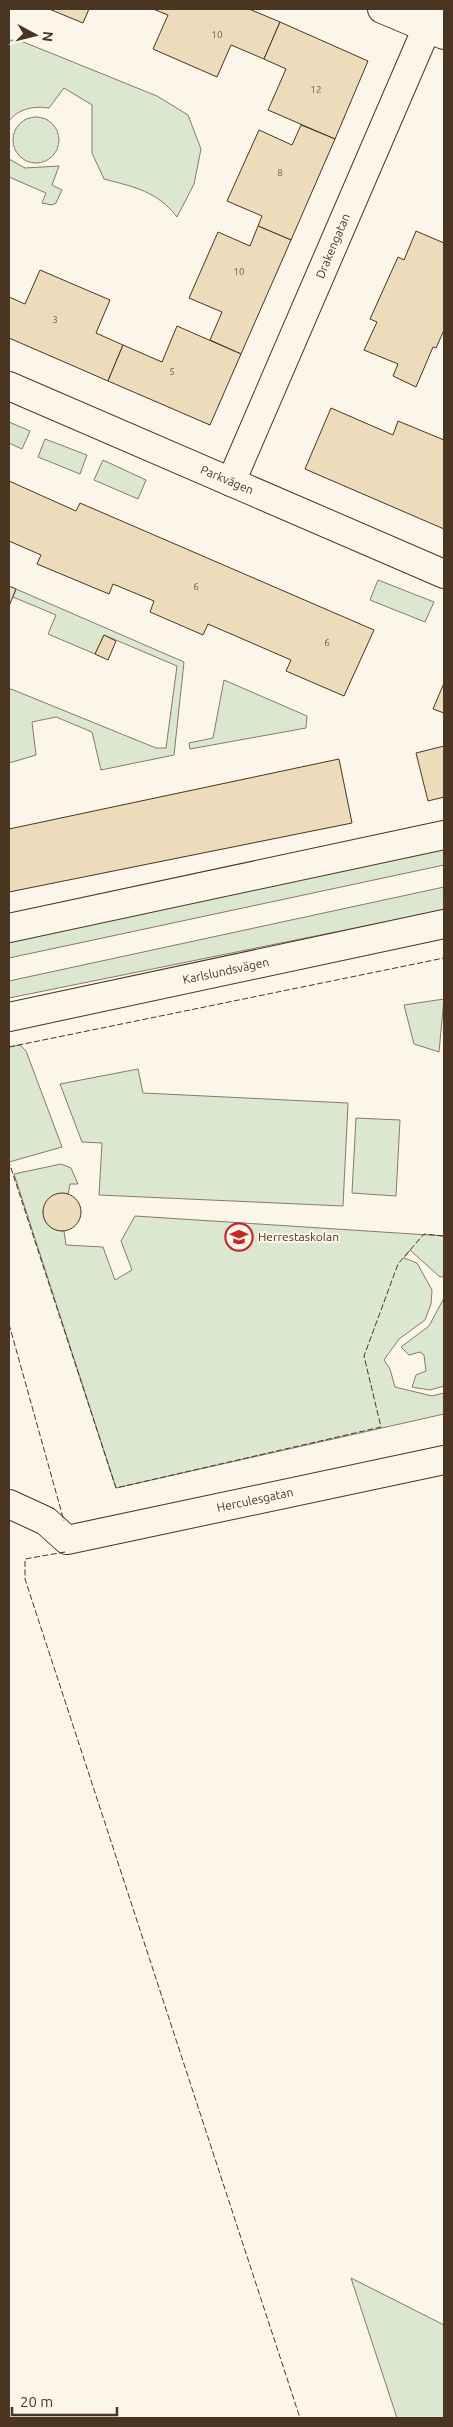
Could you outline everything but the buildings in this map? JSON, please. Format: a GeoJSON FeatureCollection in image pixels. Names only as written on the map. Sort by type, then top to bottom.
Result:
{"type":"FeatureCollection","features":[{"type":"Feature","properties":{"kind":"street"},"geometry":{"type":"LineString","coordinates":[[382,9],[435,24]]}},
{"type":"Feature","properties":{"kind":"street","name":"Drakengatan"},"geometry":{"type":"LineString","coordinates":[[231,482],[435,24]]}},
{"type":"Feature","properties":{"kind":"street","name":"Parkvägen"},"geometry":{"type":"LineString","coordinates":[[9,386],[444,574]]}},
{"type":"Feature","properties":{"kind":"street"},"geometry":{"type":"LineString","coordinates":[[9,928],[444,835]]}},
{"type":"Feature","properties":{"kind":"street","name":"Karlslundsvägen"},"geometry":{"type":"LineString","coordinates":[[9,1018],[444,924]]}},
{"type":"Feature","properties":{"kind":"street","name":"Herculesgatan"},"geometry":{"type":"LineString","coordinates":[[9,1504],[46,1521],[67,1540],[444,1460]]}},
{"type":"Feature","properties":{"kind":"green space"},"geometry":{"type":"Polygon","coordinates":[[[9,40],[21,41],[157,96],[188,115],[201,149],[194,184],[177,217],[161,201],[144,191],[104,179],[92,153],[92,105],[64,88],[49,108],[27,109],[17,113],[9,121],[9,40]]]}},
{"type":"Feature","properties":{"kind":"green space"},"geometry":{"type":"Polygon","coordinates":[[[36,117],[49,121],[55,127],[59,140],[55,153],[49,159],[36,163],[23,159],[17,153],[13,140],[17,127],[23,121],[36,117]]]}},
{"type":"Feature","properties":{"kind":"green space"},"geometry":{"type":"Polygon","coordinates":[[[9,159],[25,168],[59,166],[52,185],[62,190],[56,203],[52,205],[42,203],[46,193],[9,177],[9,159]]]}},
{"type":"Feature","properties":{"kind":"green space"},"geometry":{"type":"Polygon","coordinates":[[[9,422],[30,431],[22,449],[9,443],[9,422]]]}},
{"type":"Feature","properties":{"kind":"green space"},"geometry":{"type":"Polygon","coordinates":[[[45,439],[87,455],[80,474],[38,457],[45,439]]]}},
{"type":"Feature","properties":{"kind":"green space"},"geometry":{"type":"Polygon","coordinates":[[[103,460],[146,480],[138,499],[94,480],[103,460]]]}},
{"type":"Feature","properties":{"kind":"green space"},"geometry":{"type":"Polygon","coordinates":[[[378,580],[434,602],[425,622],[370,600],[378,580]]]}},
{"type":"Feature","properties":{"kind":"green space"},"geometry":{"type":"Polygon","coordinates":[[[16,589],[184,662],[174,755],[101,770],[92,732],[56,717],[32,722],[36,755],[9,763],[9,690],[11,689],[156,748],[166,748],[177,666],[104,635],[95,654],[48,634],[56,615],[13,597],[16,589]]]}},
{"type":"Feature","properties":{"kind":"green space"},"geometry":{"type":"Polygon","coordinates":[[[224,680],[307,716],[306,728],[190,749],[189,743],[213,738],[224,680]]]}},
{"type":"Feature","properties":{"kind":"green space"},"geometry":{"type":"Polygon","coordinates":[[[444,847],[444,865],[9,958],[9,940],[444,847]]]}},
{"type":"Feature","properties":{"kind":"green space"},"geometry":{"type":"Polygon","coordinates":[[[444,887],[444,910],[9,998],[9,981],[444,887]]]}},
{"type":"Feature","properties":{"kind":"green space"},"geometry":{"type":"Polygon","coordinates":[[[444,999],[439,1052],[414,1044],[404,1005],[444,999]]]}},
{"type":"Feature","properties":{"kind":"green space"},"geometry":{"type":"Polygon","coordinates":[[[20,1045],[26,1051],[62,1147],[9,1162],[9,1047],[20,1045]]]}},
{"type":"Feature","properties":{"kind":"green space"},"geometry":{"type":"Polygon","coordinates":[[[138,1069],[143,1093],[348,1103],[343,1206],[99,1195],[102,1143],[82,1142],[60,1084],[138,1069]]]}},
{"type":"Feature","properties":{"kind":"green space"},"geometry":{"type":"Polygon","coordinates":[[[356,1118],[400,1120],[396,1196],[352,1193],[356,1118]]]}},
{"type":"Feature","properties":{"kind":"green space"},"geometry":{"type":"Polygon","coordinates":[[[61,1164],[71,1168],[78,1184],[70,1184],[68,1195],[58,1194],[51,1197],[46,1203],[44,1217],[47,1224],[54,1229],[64,1231],[66,1245],[103,1247],[115,1280],[132,1270],[121,1241],[135,1216],[444,1236],[444,1276],[440,1277],[410,1250],[404,1258],[417,1263],[432,1290],[431,1304],[425,1320],[399,1339],[384,1360],[390,1369],[395,1387],[432,1396],[444,1393],[444,1414],[116,1488],[14,1174],[61,1164]]]}},
{"type":"Feature","properties":{"kind":"green space"},"geometry":{"type":"Polygon","coordinates":[[[444,1298],[444,1386],[430,1390],[412,1387],[416,1375],[426,1371],[424,1355],[420,1352],[409,1355],[401,1347],[429,1326],[444,1298]]]}},
{"type":"Feature","properties":{"kind":"green space"},"geometry":{"type":"Polygon","coordinates":[[[351,2278],[444,2325],[444,2418],[397,2418],[351,2278]]]}},
{"type":"Feature","properties":{"kind":"fence"},"geometry":{"type":"LineString","coordinates":[[9,1047],[444,958]]}},
{"type":"Feature","properties":{"kind":"fence"},"geometry":{"type":"LineString","coordinates":[[9,1151],[9,1162],[116,1488],[381,1427],[364,1356],[398,1264],[424,1234],[444,1236]]}},
{"type":"Feature","properties":{"kind":"fence"},"geometry":{"type":"LineString","coordinates":[[9,1324],[64,1521]]}},
{"type":"Feature","properties":{"kind":"fence"},"geometry":{"type":"LineString","coordinates":[[65,1552],[25,1559],[25,1579],[300,2418]]}},
{"type":"Feature","properties":{"kind":"place","name":"Herrestaskolan"},"geometry":{"type":"Point","coordinates":[239,1237]}}]}
